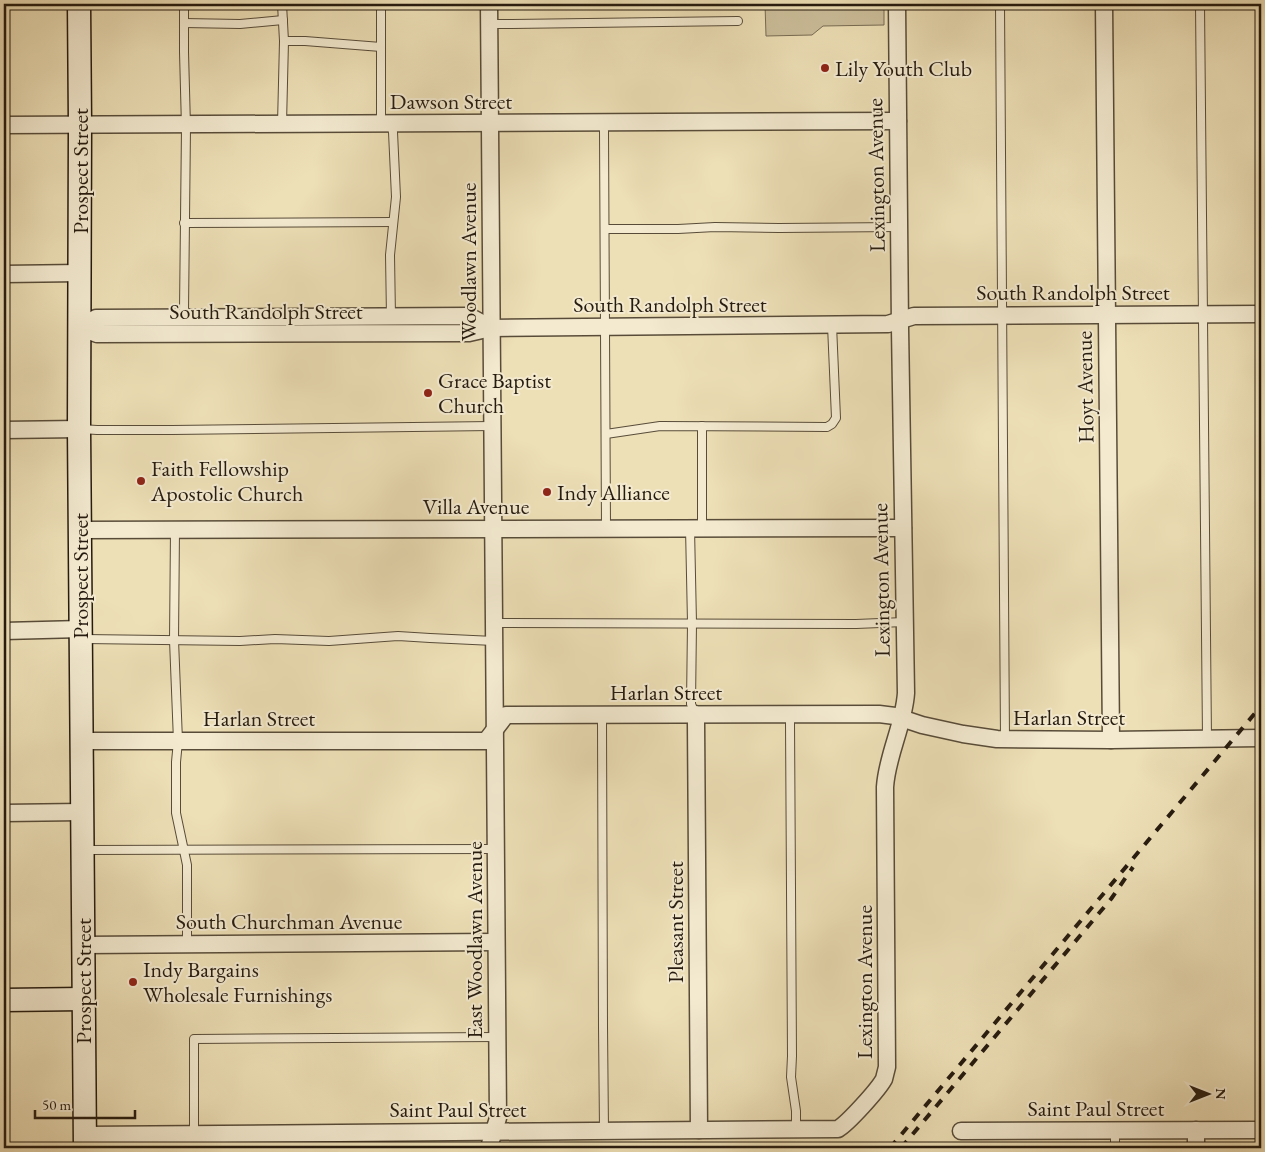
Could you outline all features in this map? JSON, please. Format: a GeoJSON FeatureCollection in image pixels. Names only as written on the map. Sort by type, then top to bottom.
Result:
{"type":"FeatureCollection","features":[{"type":"Feature","properties":{"kind":"main road","name":"Prospect Street"},"geometry":{"type":"LineString","coordinates":[[79,4],[79,429],[85,1142]]}},
{"type":"Feature","properties":{"kind":"main road"},"geometry":{"type":"LineString","coordinates":[[4,1000],[83,998]]}},
{"type":"Feature","properties":{"kind":"street","name":"Woodlawn Avenue"},"geometry":{"type":"LineString","coordinates":[[489,4],[495,730]]}},
{"type":"Feature","properties":{"kind":"street","name":"Lexington Avenue"},"geometry":{"type":"LineString","coordinates":[[833,1129],[838,1129],[845,1124],[866,1101],[883,1080],[887,1067],[885,787],[890,754],[905,707],[906,693],[897,4]]}},
{"type":"Feature","properties":{"kind":"street","name":"Hoyt Avenue"},"geometry":{"type":"LineString","coordinates":[[1104,4],[1111,740]]}},
{"type":"Feature","properties":{"kind":"street","name":"Dawson Street"},"geometry":{"type":"LineString","coordinates":[[4,125],[898,121]]}},
{"type":"Feature","properties":{"kind":"street"},"geometry":{"type":"LineString","coordinates":[[4,274],[80,273]]}},
{"type":"Feature","properties":{"kind":"street","name":"South Randolph Street"},"geometry":{"type":"LineString","coordinates":[[79,327],[97,334],[469,334],[491,328],[888,324],[914,316],[1261,314]]}},
{"type":"Feature","properties":{"kind":"street"},"geometry":{"type":"LineString","coordinates":[[79,327],[96,318],[469,316],[491,328]]}},
{"type":"Feature","properties":{"kind":"street"},"geometry":{"type":"LineString","coordinates":[[4,430],[79,429]]}},
{"type":"Feature","properties":{"kind":"street","name":"Villa Avenue"},"geometry":{"type":"LineString","coordinates":[[80,530],[903,528]]}},
{"type":"Feature","properties":{"kind":"street"},"geometry":{"type":"LineString","coordinates":[[4,630],[81,634]]}},
{"type":"Feature","properties":{"kind":"street","name":"Harlan Street"},"geometry":{"type":"LineString","coordinates":[[82,741],[486,741],[506,715],[600,714],[879,714],[963,734],[1005,739],[1261,738]]}},
{"type":"Feature","properties":{"kind":"street","name":"Pleasant Street"},"geometry":{"type":"LineString","coordinates":[[695,714],[699,1130]]}},
{"type":"Feature","properties":{"kind":"street","name":"East Woodlawn Avenue"},"geometry":{"type":"LineString","coordinates":[[490,1148],[498,1118],[495,730]]}},
{"type":"Feature","properties":{"kind":"street"},"geometry":{"type":"LineString","coordinates":[[4,813],[82,812]]}},
{"type":"Feature","properties":{"kind":"street","name":"South Churchman Avenue"},"geometry":{"type":"LineString","coordinates":[[83,945],[496,942]]}},
{"type":"Feature","properties":{"kind":"street","name":"Saint Paul Street"},"geometry":{"type":"LineString","coordinates":[[85,1142],[604,1130],[833,1129]]}},
{"type":"Feature","properties":{"kind":"street"},"geometry":{"type":"LineString","coordinates":[[1196,1130],[1196,1148]]}},
{"type":"Feature","properties":{"kind":"street","name":"Saint Paul Street"},"geometry":{"type":"LineString","coordinates":[[960,1131],[1261,1130]]}},
{"type":"Feature","properties":{"kind":"lane"},"geometry":{"type":"LineString","coordinates":[[184,4],[186,125],[184,311]]}},
{"type":"Feature","properties":{"kind":"lane"},"geometry":{"type":"LineString","coordinates":[[282,4],[284,41],[282,124]]}},
{"type":"Feature","properties":{"kind":"lane"},"geometry":{"type":"LineString","coordinates":[[381,4],[380,115],[393,132],[396,197],[390,255],[391,317]]}},
{"type":"Feature","properties":{"kind":"lane"},"geometry":{"type":"LineString","coordinates":[[1000,4],[1005,739]]}},
{"type":"Feature","properties":{"kind":"lane"},"geometry":{"type":"LineString","coordinates":[[1200,4],[1207,739]]}},
{"type":"Feature","properties":{"kind":"lane"},"geometry":{"type":"LineString","coordinates":[[184,22],[240,24],[283,20]]}},
{"type":"Feature","properties":{"kind":"lane"},"geometry":{"type":"LineString","coordinates":[[489,24],[738,21]]}},
{"type":"Feature","properties":{"kind":"lane"},"geometry":{"type":"LineString","coordinates":[[284,41],[381,47]]}},
{"type":"Feature","properties":{"kind":"lane"},"geometry":{"type":"LineString","coordinates":[[603,123],[606,528]]}},
{"type":"Feature","properties":{"kind":"lane"},"geometry":{"type":"LineString","coordinates":[[184,223],[393,222]]}},
{"type":"Feature","properties":{"kind":"lane"},"geometry":{"type":"LineString","coordinates":[[605,230],[715,227],[899,227]]}},
{"type":"Feature","properties":{"kind":"lane"},"geometry":{"type":"LineString","coordinates":[[606,434],[660,426],[827,427],[836,418],[832,325]]}},
{"type":"Feature","properties":{"kind":"lane"},"geometry":{"type":"LineString","coordinates":[[79,429],[492,426]]}},
{"type":"Feature","properties":{"kind":"lane"},"geometry":{"type":"LineString","coordinates":[[695,714],[692,704],[692,623],[702,426]]}},
{"type":"Feature","properties":{"kind":"lane"},"geometry":{"type":"LineString","coordinates":[[175,530],[174,640],[178,741],[176,814],[187,866],[187,944]]}},
{"type":"Feature","properties":{"kind":"lane"},"geometry":{"type":"LineString","coordinates":[[494,623],[856,624],[904,622]]}},
{"type":"Feature","properties":{"kind":"lane"},"geometry":{"type":"LineString","coordinates":[[81,634],[174,640],[275,639],[329,641],[398,636],[494,640]]}},
{"type":"Feature","properties":{"kind":"lane"},"geometry":{"type":"LineString","coordinates":[[600,714],[602,722],[604,1130]]}},
{"type":"Feature","properties":{"kind":"lane"},"geometry":{"type":"LineString","coordinates":[[788,714],[790,721],[791,1077],[796,1111],[796,1129]]}},
{"type":"Feature","properties":{"kind":"lane"},"geometry":{"type":"LineString","coordinates":[[82,850],[496,849]]}},
{"type":"Feature","properties":{"kind":"lane"},"geometry":{"type":"LineString","coordinates":[[185,1139],[194,1039],[497,1037]]}},
{"type":"Feature","properties":{"kind":"lane"},"geometry":{"type":"LineString","coordinates":[[1114,1130],[1115,1148]]}},
{"type":"Feature","properties":{"kind":"shaded area"},"geometry":{"type":"Polygon","coordinates":[[[765,4],[884,4],[884,25],[823,26],[812,35],[766,36],[765,4]]]}},
{"type":"Feature","properties":{"kind":"railway"},"geometry":{"type":"LineString","coordinates":[[890,1148],[1261,706]]}},
{"type":"Feature","properties":{"kind":"railway"},"geometry":{"type":"LineString","coordinates":[[901,1148],[1111,899],[1133,867]]}},
{"type":"Feature","properties":{"kind":"place","name":"Lily Youth Club"},"geometry":{"type":"Point","coordinates":[825,68]}},
{"type":"Feature","properties":{"kind":"place","name":"Grace Baptist Church"},"geometry":{"type":"Point","coordinates":[428,393]}},
{"type":"Feature","properties":{"kind":"place","name":"Faith Fellowship Apostolic Church"},"geometry":{"type":"Point","coordinates":[141,481]}},
{"type":"Feature","properties":{"kind":"place","name":"Indy Alliance"},"geometry":{"type":"Point","coordinates":[547,492]}},
{"type":"Feature","properties":{"kind":"place","name":"Indy Bargains Wholesale Furnishings"},"geometry":{"type":"Point","coordinates":[133,982]}}]}
